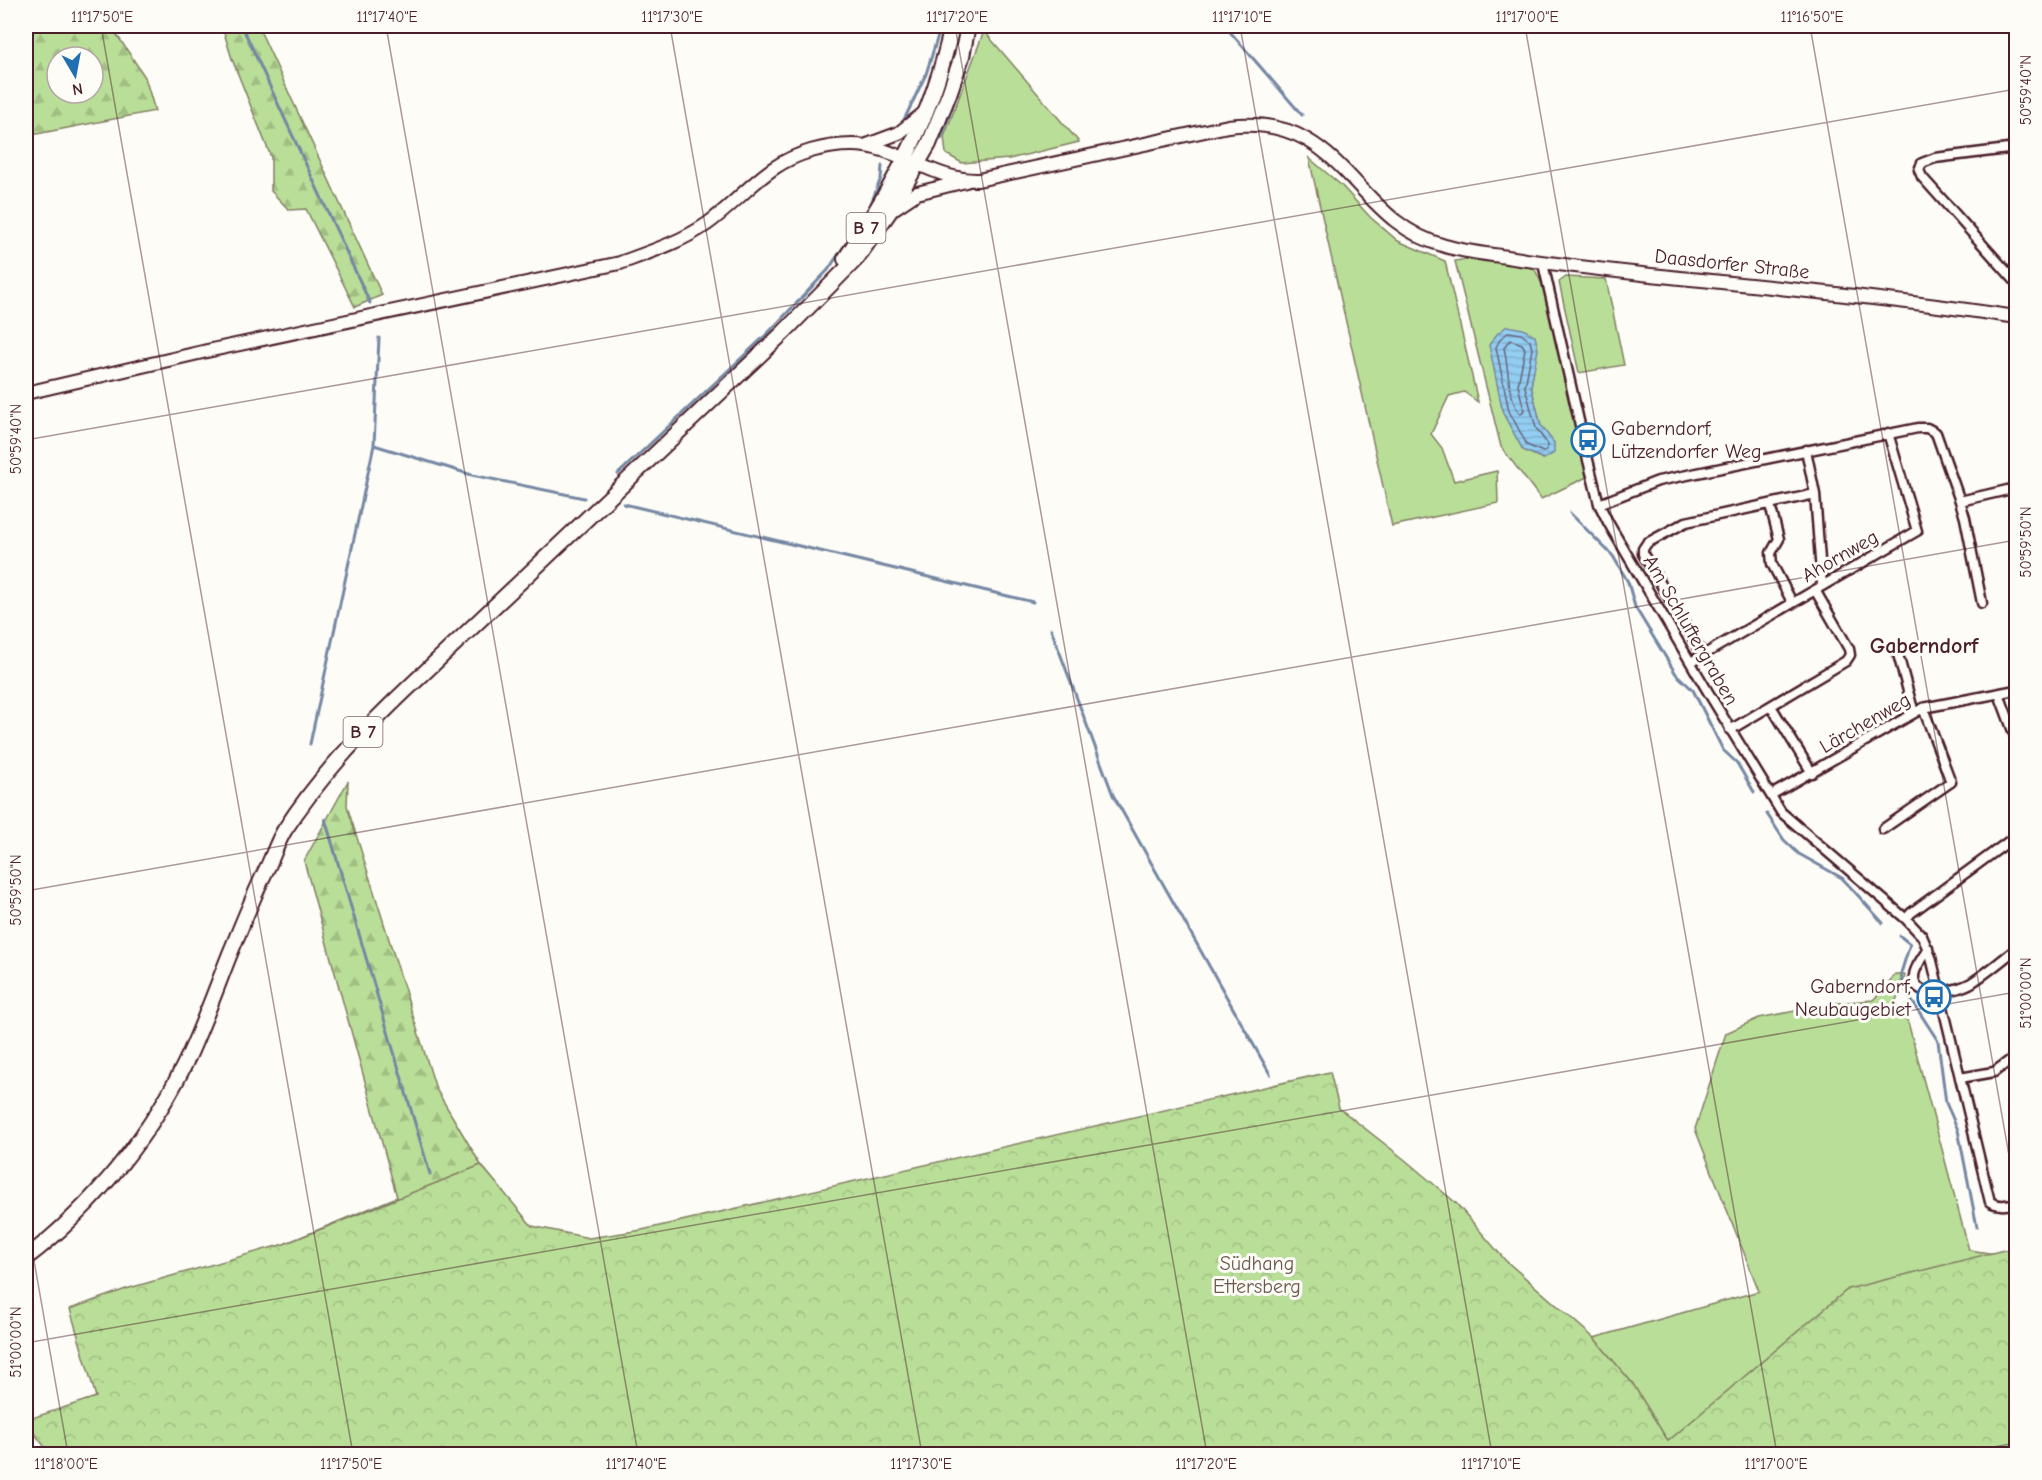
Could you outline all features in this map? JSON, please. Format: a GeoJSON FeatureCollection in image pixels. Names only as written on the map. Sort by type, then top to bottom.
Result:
{"type":"FeatureCollection","features":[{"type":"Feature","properties":{"kind":"main road","name":"B 7"},"geometry":{"type":"LineString","coordinates":[[26,1258],[98,1191],[134,1146],[164,1101],[189,1055],[256,892],[283,833],[321,780],[364,731],[406,690],[783,333],[857,258],[890,211],[913,160],[940,74],[952,26]]}},
{"type":"Feature","properties":{"kind":"main road","name":"B 7"},"geometry":{"type":"LineString","coordinates":[[820,295],[940,120],[962,56],[968,26]]}},
{"type":"Feature","properties":{"kind":"street"},"geometry":{"type":"LineString","coordinates":[[26,393],[207,351],[620,263],[660,249],[708,224],[774,168],[796,156],[832,146],[865,145],[899,133],[927,110]]}},
{"type":"Feature","properties":{"kind":"street","name":"Daasdorfer Straße"},"geometry":{"type":"LineString","coordinates":[[890,211],[917,193],[969,180],[1012,174],[1228,126],[1265,125],[1294,132],[1310,140],[1333,158],[1382,211],[1418,235],[1443,246],[1544,262],[2016,317]]}},
{"type":"Feature","properties":{"kind":"street"},"geometry":{"type":"LineString","coordinates":[[865,145],[913,160],[944,174],[969,180]]}},
{"type":"Feature","properties":{"kind":"street"},"geometry":{"type":"LineString","coordinates":[[2016,148],[1935,158],[1922,163],[1919,170],[1922,177],[2016,282]]}},
{"type":"Feature","properties":{"kind":"street","name":"Am Schluftergraben"},"geometry":{"type":"LineString","coordinates":[[1544,262],[1546,280],[1599,504],[1609,524],[1781,812],[1906,919],[1922,936],[1928,948],[1990,1202],[2004,1206],[2016,1203]]}},
{"type":"Feature","properties":{"kind":"street"},"geometry":{"type":"LineString","coordinates":[[1599,504],[1658,481],[1888,433],[1927,428],[1936,433],[1940,440],[1960,501],[1982,603]]}},
{"type":"Feature","properties":{"kind":"street","name":"Ahornweg"},"geometry":{"type":"LineString","coordinates":[[1691,662],[1917,531],[1888,433]]}},
{"type":"Feature","properties":{"kind":"street"},"geometry":{"type":"LineString","coordinates":[[1730,730],[1846,661],[1850,655],[1819,588],[1815,494],[1806,450]]}},
{"type":"Feature","properties":{"kind":"street"},"geometry":{"type":"LineString","coordinates":[[1960,501],[2016,488]]}},
{"type":"Feature","properties":{"kind":"street"},"geometry":{"type":"LineString","coordinates":[[1703,655],[1643,554],[1647,543],[1686,522],[1815,494]]}},
{"type":"Feature","properties":{"kind":"street"},"geometry":{"type":"LineString","coordinates":[[1770,504],[1779,540],[1771,553],[1772,564],[1792,602]]}},
{"type":"Feature","properties":{"kind":"street"},"geometry":{"type":"LineString","coordinates":[[1896,647],[1914,712]]}},
{"type":"Feature","properties":{"kind":"street","name":"Lärchenweg"},"geometry":{"type":"LineString","coordinates":[[1771,795],[1923,708],[2016,690]]}},
{"type":"Feature","properties":{"kind":"street"},"geometry":{"type":"LineString","coordinates":[[1999,694],[2016,739]]}},
{"type":"Feature","properties":{"kind":"street"},"geometry":{"type":"LineString","coordinates":[[1771,706],[1812,773]]}},
{"type":"Feature","properties":{"kind":"street"},"geometry":{"type":"LineString","coordinates":[[1883,829],[1951,782],[1923,708]]}},
{"type":"Feature","properties":{"kind":"street"},"geometry":{"type":"LineString","coordinates":[[1906,919],[2016,836]]}},
{"type":"Feature","properties":{"kind":"street"},"geometry":{"type":"LineString","coordinates":[[1928,948],[1915,970],[1914,978],[1916,985],[1925,991],[1939,993],[1970,984],[2016,949]]}},
{"type":"Feature","properties":{"kind":"street"},"geometry":{"type":"LineString","coordinates":[[1960,1078],[1994,1072],[2016,1056]]}},
{"type":"Feature","properties":{"kind":"street"},"geometry":{"type":"LineString","coordinates":[[26,1443],[32,1455]]}},
{"type":"Feature","properties":{"kind":"green space"},"geometry":{"type":"Polygon","coordinates":[[[26,26],[111,26],[145,77],[155,111],[26,136],[26,26]]]}},
{"type":"Feature","properties":{"kind":"green space"},"geometry":{"type":"Polygon","coordinates":[[[222,26],[258,26],[382,295],[355,307],[306,209],[289,210],[271,191],[271,157],[232,59],[222,26]]]}},
{"type":"Feature","properties":{"kind":"green space"},"geometry":{"type":"Polygon","coordinates":[[[984,31],[1079,142],[1009,159],[962,163],[946,154],[944,137],[984,31]]]}},
{"type":"Feature","properties":{"kind":"green space"},"geometry":{"type":"Polygon","coordinates":[[[1309,158],[1342,186],[1370,217],[1398,241],[1445,261],[1478,402],[1464,392],[1449,396],[1431,434],[1442,448],[1454,481],[1497,471],[1498,503],[1392,526],[1309,158]]]}},
{"type":"Feature","properties":{"kind":"green space"},"geometry":{"type":"Polygon","coordinates":[[[1473,258],[1534,268],[1544,288],[1587,477],[1541,499],[1501,447],[1455,261],[1473,258]],[[1490,345],[1503,413],[1523,450],[1543,459],[1554,443],[1541,426],[1531,385],[1534,370],[1490,345]]]}},
{"type":"Feature","properties":{"kind":"green space"},"geometry":{"type":"Polygon","coordinates":[[[1566,277],[1606,279],[1624,365],[1579,373],[1559,282],[1566,277]]]}},
{"type":"Feature","properties":{"kind":"green space"},"geometry":{"type":"Polygon","coordinates":[[[348,781],[347,806],[436,1089],[481,1165],[531,1226],[284,1244],[397,1197],[304,861],[348,781]]]}},
{"type":"Feature","properties":{"kind":"green space"},"geometry":{"type":"Polygon","coordinates":[[[1895,974],[1905,975],[1903,987],[1895,1002],[1908,1022],[1969,1250],[2009,1256],[2016,1454],[1528,1454],[1633,1384],[1594,1338],[1759,1291],[1695,1129],[1726,1033],[1759,1018],[1836,1003],[1873,1000],[1895,974]]]}},
{"type":"Feature","properties":{"kind":"green space","name":"Südhang Ettersberg"},"geometry":{"type":"Polygon","coordinates":[[[1330,1072],[1339,1108],[1456,1203],[1505,1260],[1594,1338],[1633,1384],[1668,1441],[1848,1289],[2016,1247],[2016,1454],[50,1454],[26,1422],[26,1420],[96,1397],[70,1309],[126,1289],[284,1244],[481,1165],[532,1226],[589,1238],[642,1230],[1330,1072]]]}},
{"type":"Feature","properties":{"kind":"water"},"geometry":{"type":"Polygon","coordinates":[[[1507,326],[1523,329],[1535,336],[1538,349],[1531,386],[1541,426],[1554,443],[1554,453],[1544,459],[1523,450],[1503,413],[1489,345],[1507,326]]]}},
{"type":"Feature","properties":{"kind":"waterway"},"geometry":{"type":"LineString","coordinates":[[242,26],[370,303]]}},
{"type":"Feature","properties":{"kind":"waterway"},"geometry":{"type":"LineString","coordinates":[[903,122],[926,74],[941,26]]}},
{"type":"Feature","properties":{"kind":"waterway"},"geometry":{"type":"LineString","coordinates":[[941,139],[969,60],[975,26]]}},
{"type":"Feature","properties":{"kind":"waterway"},"geometry":{"type":"LineString","coordinates":[[1225,26],[1302,115]]}},
{"type":"Feature","properties":{"kind":"waterway"},"geometry":{"type":"LineString","coordinates":[[618,474],[768,333],[828,270],[869,209],[881,178],[882,166]]}},
{"type":"Feature","properties":{"kind":"waterway"},"geometry":{"type":"LineString","coordinates":[[379,338],[374,445],[472,475],[584,498]]}},
{"type":"Feature","properties":{"kind":"waterway"},"geometry":{"type":"LineString","coordinates":[[310,744],[374,445]]}},
{"type":"Feature","properties":{"kind":"waterway"},"geometry":{"type":"LineString","coordinates":[[624,504],[1033,602]]}},
{"type":"Feature","properties":{"kind":"waterway"},"geometry":{"type":"LineString","coordinates":[[1570,513],[1613,556],[1628,582],[1635,607],[1676,674],[1693,690],[1723,750],[1737,763],[1754,792]]}},
{"type":"Feature","properties":{"kind":"waterway"},"geometry":{"type":"LineString","coordinates":[[1051,629],[1113,795],[1270,1074]]}},
{"type":"Feature","properties":{"kind":"waterway"},"geometry":{"type":"LineString","coordinates":[[1767,814],[1784,840],[1799,854],[1842,878],[1883,923]]}},
{"type":"Feature","properties":{"kind":"waterway"},"geometry":{"type":"LineString","coordinates":[[325,819],[430,1174]]}},
{"type":"Feature","properties":{"kind":"waterway"},"geometry":{"type":"LineString","coordinates":[[1900,936],[1910,944],[1901,973],[1903,987],[1938,1041],[1946,1103],[1958,1130],[1977,1227]]}},
{"type":"Feature","properties":{"kind":"place","name":"Gaberndorf, Lützendorfer Weg"},"geometry":{"type":"Point","coordinates":[1588,440]}},
{"type":"Feature","properties":{"kind":"place","name":"Gaberndorf, Neubaugebiet"},"geometry":{"type":"Point","coordinates":[1934,997]}},
{"type":"Feature","properties":{"kind":"district","name":"Gaberndorf"},"geometry":{"type":"Point","coordinates":[1924,646]}}]}
